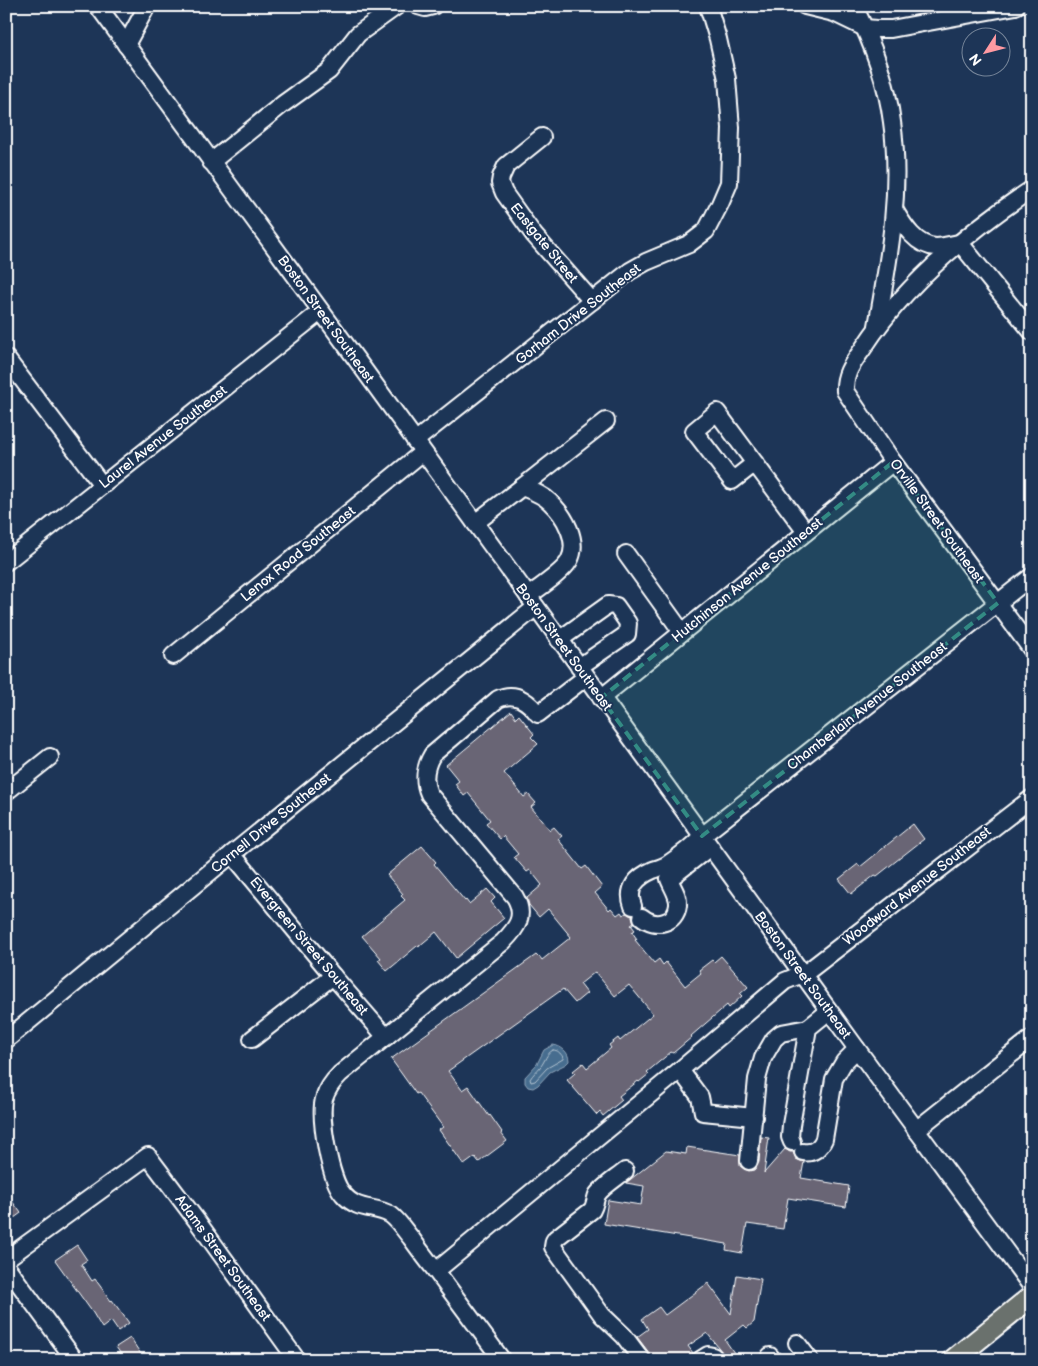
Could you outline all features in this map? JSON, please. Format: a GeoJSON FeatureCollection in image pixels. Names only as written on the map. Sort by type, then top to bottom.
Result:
{"type":"FeatureCollection","features":[{"type":"Feature","properties":{"kind":"main road"},"geometry":{"type":"LineString","coordinates":[[954,1360],[1032,1296]]}},
{"type":"Feature","properties":{"kind":"street","name":"Boston Street Southeast"},"geometry":{"type":"LineString","coordinates":[[98,6],[1032,1287]]}},
{"type":"Feature","properties":{"kind":"street"},"geometry":{"type":"LineString","coordinates":[[126,45],[148,6]]}},
{"type":"Feature","properties":{"kind":"street"},"geometry":{"type":"LineString","coordinates":[[211,162],[283,104],[329,71],[358,34],[397,6]]}},
{"type":"Feature","properties":{"kind":"street"},"geometry":{"type":"LineString","coordinates":[[418,6],[426,8],[433,6]]}},
{"type":"Feature","properties":{"kind":"street","name":"Gorham Drive Southeast"},"geometry":{"type":"LineString","coordinates":[[419,447],[630,271],[646,262],[690,244],[706,231],[729,183],[731,128],[727,79],[708,6]]}},
{"type":"Feature","properties":{"kind":"street"},"geometry":{"type":"LineString","coordinates":[[805,6],[834,13],[865,28],[891,28],[1016,6]]}},
{"type":"Feature","properties":{"kind":"street"},"geometry":{"type":"LineString","coordinates":[[854,6],[865,28],[885,87],[895,150],[895,211],[888,266],[876,329]]}},
{"type":"Feature","properties":{"kind":"street","name":"Eastgate Street"},"geometry":{"type":"LineString","coordinates":[[542,137],[506,166],[500,183],[504,193],[534,235],[592,301]]}},
{"type":"Feature","properties":{"kind":"street"},"geometry":{"type":"LineString","coordinates":[[876,329],[936,263],[1002,209],[1032,189]]}},
{"type":"Feature","properties":{"kind":"street"},"geometry":{"type":"LineString","coordinates":[[895,211],[908,231],[927,246],[942,246],[960,242]]}},
{"type":"Feature","properties":{"kind":"street"},"geometry":{"type":"LineString","coordinates":[[960,242],[1032,332]]}},
{"type":"Feature","properties":{"kind":"street","name":"Laurel Avenue Southeast"},"geometry":{"type":"LineString","coordinates":[[6,562],[320,312]]}},
{"type":"Feature","properties":{"kind":"street","name":"Orville Street Southeast"},"geometry":{"type":"LineString","coordinates":[[876,329],[847,374],[844,381],[845,391],[893,462],[1032,650]]}},
{"type":"Feature","properties":{"kind":"street"},"geometry":{"type":"LineString","coordinates":[[6,358],[102,485]]}},
{"type":"Feature","properties":{"kind":"street"},"geometry":{"type":"LineString","coordinates":[[475,523],[606,421]]}},
{"type":"Feature","properties":{"kind":"street","name":"Lenox Road Southeast"},"geometry":{"type":"LineString","coordinates":[[173,656],[419,447]]}},
{"type":"Feature","properties":{"kind":"street","name":"Hutchinson Avenue Southeast"},"geometry":{"type":"LineString","coordinates":[[601,698],[893,462]]}},
{"type":"Feature","properties":{"kind":"street"},"geometry":{"type":"LineString","coordinates":[[755,463],[806,532]]}},
{"type":"Feature","properties":{"kind":"street","name":"Cornell Drive Southeast"},"geometry":{"type":"LineString","coordinates":[[6,1040],[232,854],[532,602],[568,562],[572,554],[572,543],[570,530],[550,501],[537,492],[522,487]]}},
{"type":"Feature","properties":{"kind":"street"},"geometry":{"type":"LineString","coordinates":[[626,554],[682,632]]}},
{"type":"Feature","properties":{"kind":"street","name":"Chamberlain Avenue Southeast"},"geometry":{"type":"LineString","coordinates":[[706,842],[1032,576]]}},
{"type":"Feature","properties":{"kind":"street"},"geometry":{"type":"LineString","coordinates":[[502,1360],[397,1220],[383,1211],[360,1207],[354,1204],[337,1186],[333,1176],[322,1116],[326,1092],[336,1078],[503,942],[517,927],[520,918],[520,906],[515,897],[429,794],[426,785],[426,771],[429,760],[440,747],[498,699],[509,696],[524,700],[538,714],[582,672],[627,634],[628,623],[616,606],[608,605],[559,640]]}},
{"type":"Feature","properties":{"kind":"street"},"geometry":{"type":"LineString","coordinates":[[6,792],[50,757]]}},
{"type":"Feature","properties":{"kind":"street","name":"Woodward Avenue Southeast"},"geometry":{"type":"LineString","coordinates":[[436,1271],[785,981],[795,976],[803,975],[1032,798]]}},
{"type":"Feature","properties":{"kind":"street"},"geometry":{"type":"LineString","coordinates":[[653,870],[669,879],[678,902],[674,915],[667,921],[659,924],[650,923],[638,911],[630,897],[632,887],[639,879],[653,870],[666,865],[688,849],[706,842]]}},
{"type":"Feature","properties":{"kind":"street"},"geometry":{"type":"LineString","coordinates":[[669,879],[706,842]]}},
{"type":"Feature","properties":{"kind":"street","name":"Evergreen Street Southeast"},"geometry":{"type":"LineString","coordinates":[[232,854],[386,1037]]}},
{"type":"Feature","properties":{"kind":"street"},"geometry":{"type":"LineString","coordinates":[[252,1039],[333,976]]}},
{"type":"Feature","properties":{"kind":"street"},"geometry":{"type":"LineString","coordinates":[[749,1161],[758,1071],[762,1058],[774,1039],[781,1033],[808,1028],[829,1011]]}},
{"type":"Feature","properties":{"kind":"street"},"geometry":{"type":"LineString","coordinates":[[808,1028],[791,1124],[790,1137],[797,1147],[810,1152],[821,1146],[824,1139],[834,1079],[844,1062],[857,1049]]}},
{"type":"Feature","properties":{"kind":"street"},"geometry":{"type":"LineString","coordinates":[[916,1130],[1032,1038]]}},
{"type":"Feature","properties":{"kind":"street"},"geometry":{"type":"LineString","coordinates":[[680,1070],[700,1097],[703,1112],[754,1117]]}},
{"type":"Feature","properties":{"kind":"street","name":"Adams Street Southeast"},"geometry":{"type":"LineString","coordinates":[[6,1259],[148,1156],[297,1360]]}},
{"type":"Feature","properties":{"kind":"street"},"geometry":{"type":"LineString","coordinates":[[625,1171],[599,1193],[592,1210],[554,1240],[553,1247],[602,1315],[624,1336],[642,1360]]}},
{"type":"Feature","properties":{"kind":"street"},"geometry":{"type":"LineString","coordinates":[[6,1266],[75,1360]]}},
{"type":"Feature","properties":{"kind":"street"},"geometry":{"type":"LineString","coordinates":[[797,1343],[810,1360]]}},
{"type":"Feature","properties":{"kind":"highlighted area"},"geometry":{"type":"Polygon","coordinates":[[[893,462],[998,603],[702,836],[601,698],[893,462]]]}},
{"type":"Feature","properties":{"kind":"water"},"geometry":{"type":"Polygon","coordinates":[[[553,1045],[564,1050],[568,1055],[569,1061],[550,1072],[538,1085],[533,1088],[528,1087],[525,1083],[525,1077],[537,1064],[544,1050],[553,1045]]]}},
{"type":"Feature","properties":{"kind":"building"},"geometry":{"type":"Polygon","coordinates":[[[511,711],[516,718],[519,715],[534,734],[531,737],[538,744],[504,773],[524,797],[528,794],[536,803],[531,807],[550,830],[554,827],[562,836],[558,839],[582,869],[586,866],[602,887],[595,893],[609,910],[611,908],[617,915],[621,912],[623,915],[626,913],[632,916],[634,923],[631,925],[635,930],[632,932],[637,939],[635,940],[654,963],[659,959],[663,965],[666,962],[685,986],[701,973],[699,970],[721,956],[748,987],[740,994],[742,996],[729,1008],[727,1005],[673,1053],[671,1052],[647,1072],[649,1074],[619,1096],[622,1100],[603,1116],[600,1112],[597,1115],[567,1080],[575,1073],[573,1071],[583,1063],[587,1068],[611,1048],[609,1045],[618,1038],[620,1041],[653,1014],[629,985],[615,996],[595,972],[580,984],[587,993],[575,1003],[563,989],[448,1071],[462,1090],[468,1086],[507,1141],[479,1162],[475,1157],[464,1165],[439,1130],[443,1127],[391,1059],[536,955],[542,960],[571,937],[548,909],[539,917],[529,905],[527,898],[542,885],[530,870],[527,872],[514,857],[518,854],[503,836],[500,839],[486,823],[490,820],[468,793],[464,796],[455,784],[459,781],[446,765],[511,711]]]}},
{"type":"Feature","properties":{"kind":"building"},"geometry":{"type":"Polygon","coordinates":[[[913,824],[924,839],[851,894],[839,879],[858,864],[860,867],[913,824]]]}},
{"type":"Feature","properties":{"kind":"building"},"geometry":{"type":"Polygon","coordinates":[[[422,846],[436,862],[434,864],[465,901],[469,904],[487,889],[495,898],[491,902],[504,918],[456,958],[436,932],[387,971],[378,960],[381,958],[362,936],[405,900],[401,896],[403,894],[387,875],[422,846]]]}},
{"type":"Feature","properties":{"kind":"building"},"geometry":{"type":"Polygon","coordinates":[[[761,1137],[769,1138],[764,1173],[785,1149],[793,1152],[796,1159],[804,1162],[801,1178],[849,1186],[846,1207],[788,1198],[783,1229],[747,1224],[742,1253],[726,1250],[727,1244],[604,1224],[608,1200],[641,1205],[644,1186],[626,1183],[666,1151],[686,1154],[687,1147],[740,1155],[740,1166],[749,1171],[754,1170],[759,1162],[761,1137]]]}},
{"type":"Feature","properties":{"kind":"building"},"geometry":{"type":"Polygon","coordinates":[[[6,1193],[21,1213],[6,1224],[6,1193]]]}},
{"type":"Feature","properties":{"kind":"building"},"geometry":{"type":"Polygon","coordinates":[[[77,1245],[87,1260],[81,1264],[92,1281],[95,1279],[129,1323],[118,1331],[111,1321],[102,1328],[55,1260],[77,1245]]]}},
{"type":"Feature","properties":{"kind":"building"},"geometry":{"type":"Polygon","coordinates":[[[737,1275],[761,1279],[754,1322],[747,1328],[744,1325],[725,1340],[739,1360],[722,1360],[722,1352],[707,1333],[688,1346],[693,1353],[690,1360],[652,1360],[650,1354],[637,1337],[648,1329],[642,1319],[659,1307],[665,1315],[708,1283],[731,1314],[737,1275]]]}},
{"type":"Feature","properties":{"kind":"building"},"geometry":{"type":"Polygon","coordinates":[[[130,1338],[145,1360],[125,1360],[116,1347],[130,1338]]]}}]}
